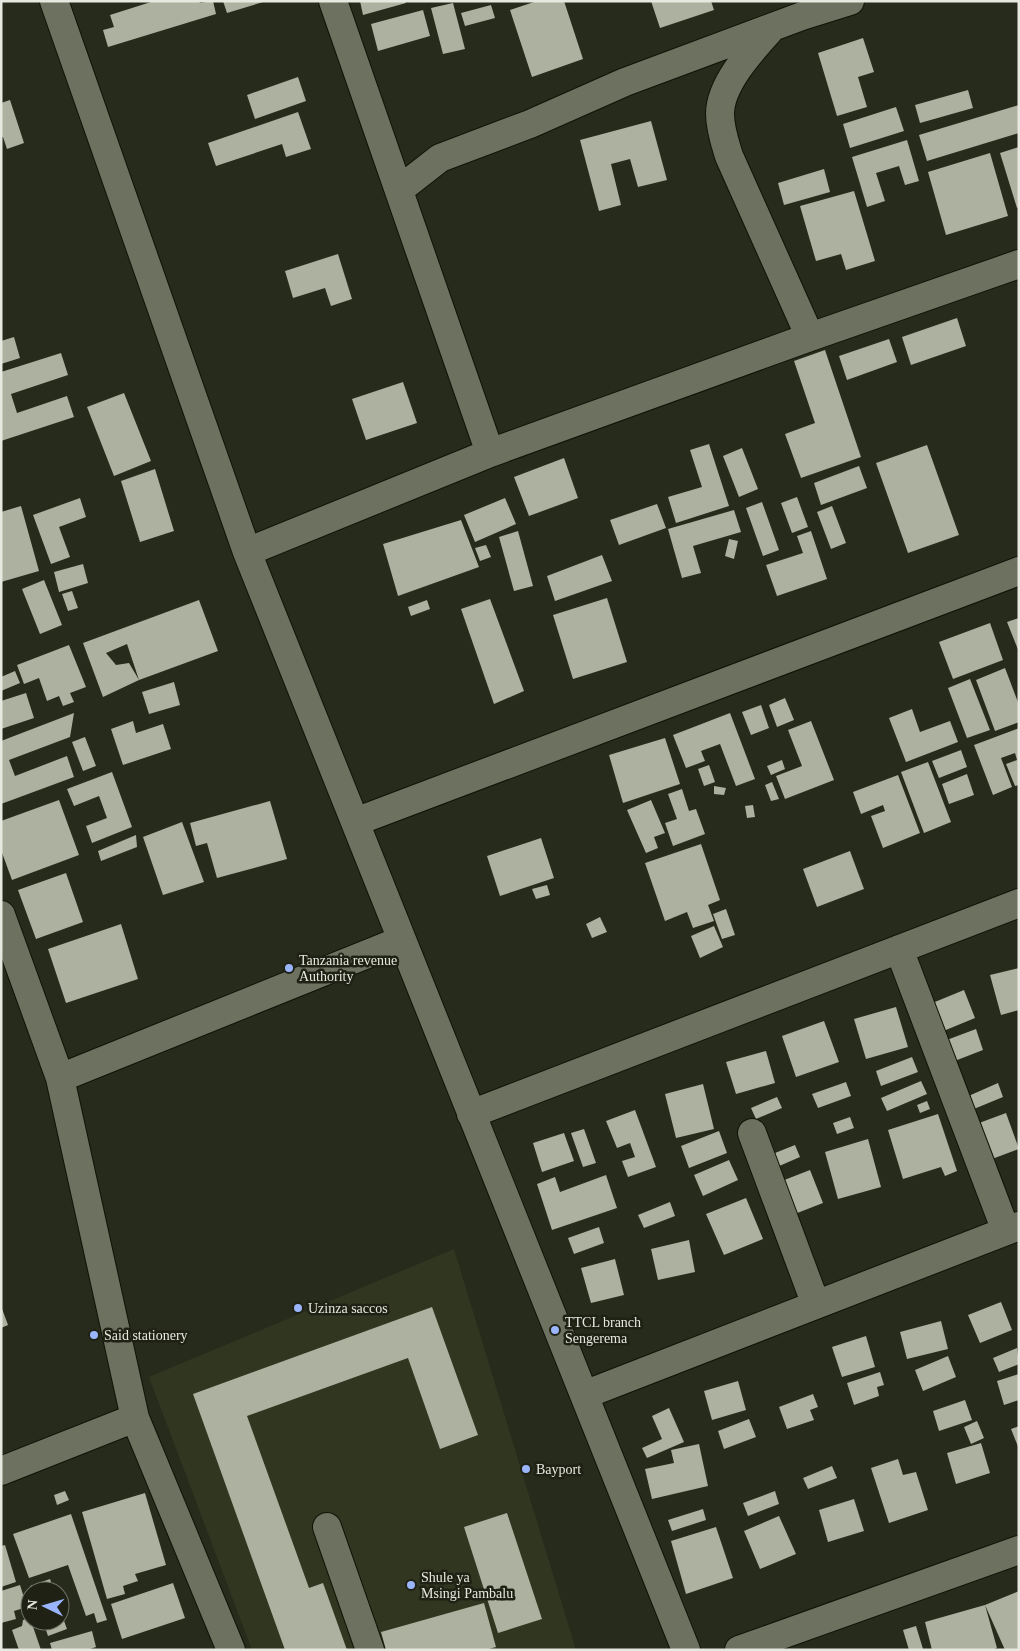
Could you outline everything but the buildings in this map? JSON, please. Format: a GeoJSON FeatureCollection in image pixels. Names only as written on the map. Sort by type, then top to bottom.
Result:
{"type":"FeatureCollection","features":[{"type":"Feature","properties":{"kind":"street"},"geometry":{"type":"LineString","coordinates":[[54,1],[247,552],[686,1650]]}},
{"type":"Feature","properties":{"kind":"street"},"geometry":{"type":"LineString","coordinates":[[332,1],[490,453]]}},
{"type":"Feature","properties":{"kind":"street"},"geometry":{"type":"LineString","coordinates":[[399,190],[440,158],[530,124],[625,82],[802,16],[850,1]]}},
{"type":"Feature","properties":{"kind":"street"},"geometry":{"type":"LineString","coordinates":[[771,28],[742,62],[727,87],[720,112],[722,134],[729,156],[810,337]]}},
{"type":"Feature","properties":{"kind":"street"},"geometry":{"type":"LineString","coordinates":[[247,552],[490,453],[810,337],[1019,264]]}},
{"type":"Feature","properties":{"kind":"street"},"geometry":{"type":"LineString","coordinates":[[355,822],[1019,571]]}},
{"type":"Feature","properties":{"kind":"street"},"geometry":{"type":"LineString","coordinates":[[471,1114],[1019,903]]}},
{"type":"Feature","properties":{"kind":"street"},"geometry":{"type":"LineString","coordinates":[[1,915],[60,1078],[135,1418],[231,1650]]}},
{"type":"Feature","properties":{"kind":"street"},"geometry":{"type":"LineString","coordinates":[[60,1078],[402,940]]}},
{"type":"Feature","properties":{"kind":"street"},"geometry":{"type":"LineString","coordinates":[[584,1395],[1012,1228],[900,949]]}},
{"type":"Feature","properties":{"kind":"street"},"geometry":{"type":"LineString","coordinates":[[752,1133],[816,1305]]}},
{"type":"Feature","properties":{"kind":"street"},"geometry":{"type":"LineString","coordinates":[[1,1470],[135,1418]]}},
{"type":"Feature","properties":{"kind":"street"},"geometry":{"type":"LineString","coordinates":[[327,1528],[370,1650]]}},
{"type":"Feature","properties":{"kind":"street"},"geometry":{"type":"LineString","coordinates":[[739,1650],[1019,1550]]}},
{"type":"Feature","properties":{"kind":"shaded area"},"geometry":{"type":"Polygon","coordinates":[[[454,1249],[576,1650],[252,1650],[149,1377],[454,1249]]]}},
{"type":"Feature","properties":{"kind":"place","name":"Tanzania revenue Authority"},"geometry":{"type":"Point","coordinates":[289,968]}},
{"type":"Feature","properties":{"kind":"place","name":"Uzinza saccos"},"geometry":{"type":"Point","coordinates":[298,1308]}},
{"type":"Feature","properties":{"kind":"place","name":"TTCL branch Sengerema"},"geometry":{"type":"Point","coordinates":[555,1330]}},
{"type":"Feature","properties":{"kind":"place","name":"Said stationery"},"geometry":{"type":"Point","coordinates":[94,1335]}},
{"type":"Feature","properties":{"kind":"place","name":"Bayport"},"geometry":{"type":"Point","coordinates":[526,1469]}},
{"type":"Feature","properties":{"kind":"place","name":"Shule ya Msingi Pambalu"},"geometry":{"type":"Point","coordinates":[411,1585]}}]}
